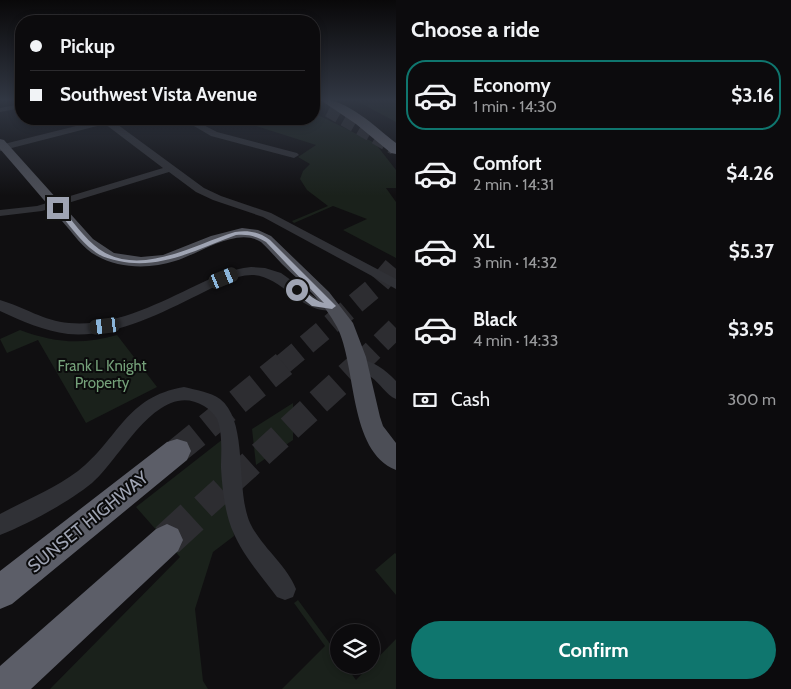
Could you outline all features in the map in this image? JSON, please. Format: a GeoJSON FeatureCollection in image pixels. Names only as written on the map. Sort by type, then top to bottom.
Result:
{"type":"FeatureCollection","features":[{"type":"Feature","properties":{"kind":"highway"},"geometry":{"type":"LineString","coordinates":[[373,131],[396,150]]}},
{"type":"Feature","properties":{"kind":"highway","name":"SUNSET HIGHWAY"},"geometry":{"type":"LineString","coordinates":[[0,592],[177,451]]}},
{"type":"Feature","properties":{"kind":"highway"},"geometry":{"type":"LineString","coordinates":[[3,689],[167,540]]}},
{"type":"Feature","properties":{"kind":"main road"},"geometry":{"type":"LineString","coordinates":[[2,145],[96,250],[108,256],[130,261],[149,262],[169,258],[235,234],[250,233],[262,236],[332,306],[343,322],[352,340],[366,412],[373,431],[380,442],[396,458]]}},
{"type":"Feature","properties":{"kind":"street"},"geometry":{"type":"LineString","coordinates":[[2,145],[59,131]]}},
{"type":"Feature","properties":{"kind":"street"},"geometry":{"type":"LineString","coordinates":[[121,131],[208,194],[267,215],[396,285]]}},
{"type":"Feature","properties":{"kind":"street"},"geometry":{"type":"LineString","coordinates":[[209,131],[294,155]]}},
{"type":"Feature","properties":{"kind":"street"},"geometry":{"type":"LineString","coordinates":[[0,213],[30,211],[172,168]]}},
{"type":"Feature","properties":{"kind":"street"},"geometry":{"type":"LineString","coordinates":[[0,305],[57,327],[84,328],[105,326],[146,314],[235,274],[254,271],[277,275],[315,304],[332,306]]}},
{"type":"Feature","properties":{"kind":"street"},"geometry":{"type":"LineString","coordinates":[[358,364],[372,367],[382,375],[396,392]]}},
{"type":"Feature","properties":{"kind":"street"},"geometry":{"type":"LineString","coordinates":[[1,520],[74,485],[87,476],[152,403],[168,395],[195,395],[210,401],[224,416],[228,430],[232,485],[242,528],[285,589]]}},
{"type":"Feature","properties":{"kind":"green space"},"geometry":{"type":"Polygon","coordinates":[[[272,131],[351,131],[375,143],[396,170],[396,188],[386,188],[396,202],[396,258],[343,230],[367,219],[333,206],[294,223],[292,221],[328,206],[307,190],[300,179],[303,171],[310,164],[298,157],[316,145],[272,131]]]}},
{"type":"Feature","properties":{"kind":"green space","name":"Frank L Knight Property"},"geometry":{"type":"Polygon","coordinates":[[[20,330],[45,338],[68,341],[92,340],[117,335],[157,387],[86,423],[38,340],[7,353],[0,339],[20,330]]]}},
{"type":"Feature","properties":{"kind":"green space"},"geometry":{"type":"Polygon","coordinates":[[[293,403],[293,440],[256,465],[252,429],[293,403]]]}},
{"type":"Feature","properties":{"kind":"green space"},"geometry":{"type":"Polygon","coordinates":[[[223,439],[234,536],[213,552],[195,609],[203,681],[208,689],[50,689],[180,557],[136,507],[223,439]]]}},
{"type":"Feature","properties":{"kind":"green space"},"geometry":{"type":"Polygon","coordinates":[[[396,554],[396,595],[375,570],[396,554]]]}},
{"type":"Feature","properties":{"kind":"green space"},"geometry":{"type":"Polygon","coordinates":[[[298,600],[330,644],[330,674],[352,674],[356,680],[362,674],[380,674],[380,655],[396,639],[396,689],[282,689],[325,646],[294,603],[298,600]]]}},
{"type":"Feature","properties":{"kind":"tunnel"},"geometry":{"type":"LineString","coordinates":[[363,131],[394,149]]}},
{"type":"Feature","properties":{"kind":"tunnel"},"geometry":{"type":"LineString","coordinates":[[282,365],[380,283],[396,264]]}},
{"type":"Feature","properties":{"kind":"tunnel"},"geometry":{"type":"LineString","coordinates":[[358,365],[396,328]]}},
{"type":"Feature","properties":{"kind":"tunnel"},"geometry":{"type":"LineString","coordinates":[[177,451],[284,364]]}},
{"type":"Feature","properties":{"kind":"tunnel"},"geometry":{"type":"LineString","coordinates":[[203,507],[360,364]]}},
{"type":"Feature","properties":{"kind":"tunnel"},"geometry":{"type":"LineString","coordinates":[[167,540],[204,506]]}},
{"type":"Feature","properties":{"kind":"route"},"geometry":{"type":"LineString","coordinates":[[58,208],[96,250],[117,259],[130,261],[149,262],[169,258],[225,236],[242,232],[262,236],[332,306],[317,305],[297,290]]}}]}
